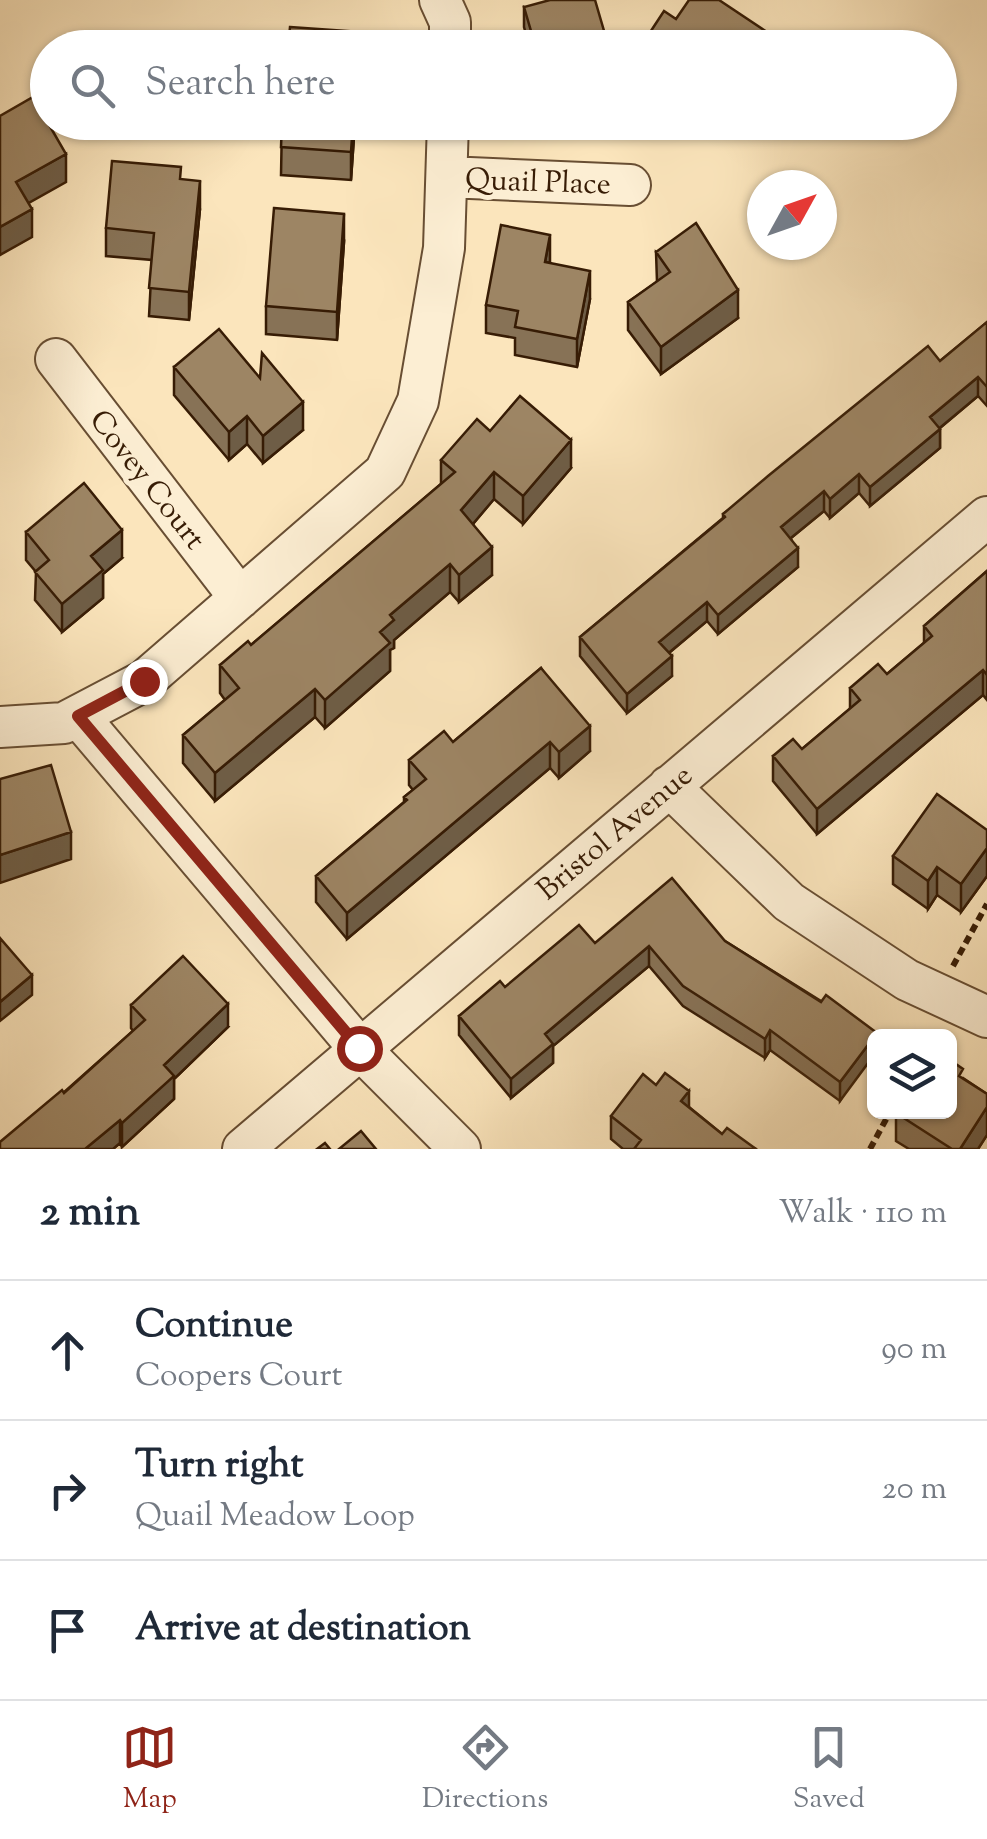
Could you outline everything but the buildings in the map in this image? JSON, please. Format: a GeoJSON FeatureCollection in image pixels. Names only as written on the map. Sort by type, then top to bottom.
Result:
{"type":"FeatureCollection","features":[{"type":"Feature","properties":{"kind":"street"},"geometry":{"type":"LineString","coordinates":[[440,0],[450,30]]}},
{"type":"Feature","properties":{"kind":"street"},"geometry":{"type":"LineString","coordinates":[[0,726],[64,723],[144,681],[385,472],[418,401],[444,248],[448,140]]}},
{"type":"Feature","properties":{"kind":"street","name":"Quail Place"},"geometry":{"type":"LineString","coordinates":[[447,177],[630,185]]}},
{"type":"Feature","properties":{"kind":"street","name":"Covey Court"},"geometry":{"type":"LineString","coordinates":[[56,360],[240,598]]}},
{"type":"Feature","properties":{"kind":"street","name":"Bristol Avenue"},"geometry":{"type":"LineString","coordinates":[[243,1149],[987,517]]}},
{"type":"Feature","properties":{"kind":"street"},"geometry":{"type":"LineString","coordinates":[[78,716],[359,1048],[460,1149]]}},
{"type":"Feature","properties":{"kind":"street"},"geometry":{"type":"LineString","coordinates":[[669,786],[788,902],[907,980],[987,1016]]}},
{"type":"Feature","properties":{"kind":"path"},"geometry":{"type":"LineString","coordinates":[[870,1149],[886,1119]]}},
{"type":"Feature","properties":{"kind":"route"},"geometry":{"type":"LineString","coordinates":[[144,681],[78,716],[359,1048]]}}]}
